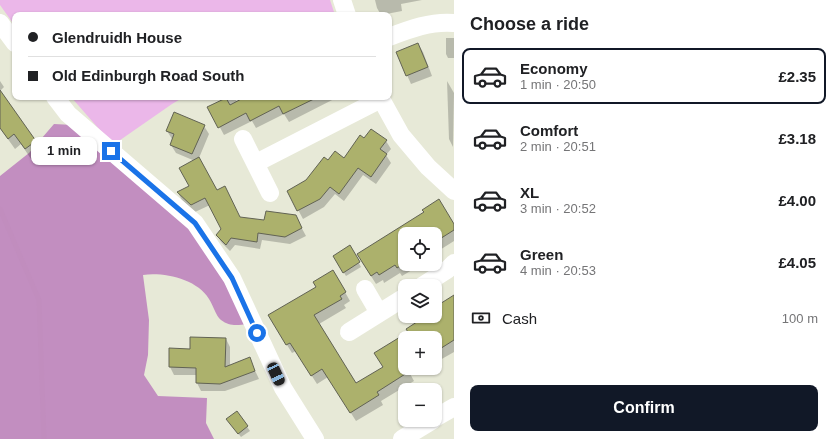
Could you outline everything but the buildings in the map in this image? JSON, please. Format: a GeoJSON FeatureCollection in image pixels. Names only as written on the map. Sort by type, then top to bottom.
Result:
{"type":"FeatureCollection","features":[{"type":"Feature","properties":{"kind":"street"},"geometry":{"type":"LineString","coordinates":[[342,0],[346,12]]}},
{"type":"Feature","properties":{"kind":"street"},"geometry":{"type":"LineString","coordinates":[[392,36],[420,26],[442,22],[454,23]]}},
{"type":"Feature","properties":{"kind":"street"},"geometry":{"type":"LineString","coordinates":[[0,23],[12,39]]}},
{"type":"Feature","properties":{"kind":"street"},"geometry":{"type":"LineString","coordinates":[[58,100],[68,114],[195,223],[232,278],[283,388],[315,439]]}},
{"type":"Feature","properties":{"kind":"street"},"geometry":{"type":"LineString","coordinates":[[256,163],[377,100]]}},
{"type":"Feature","properties":{"kind":"street"},"geometry":{"type":"LineString","coordinates":[[382,100],[401,135],[428,167],[454,191]]}},
{"type":"Feature","properties":{"kind":"street"},"geometry":{"type":"LineString","coordinates":[[243,139],[270,193]]}},
{"type":"Feature","properties":{"kind":"street"},"geometry":{"type":"LineString","coordinates":[[433,279],[447,270],[454,263]]}},
{"type":"Feature","properties":{"kind":"street"},"geometry":{"type":"LineString","coordinates":[[365,289],[379,313]]}},
{"type":"Feature","properties":{"kind":"street"},"geometry":{"type":"LineString","coordinates":[[349,332],[398,301]]}},
{"type":"Feature","properties":{"kind":"street"},"geometry":{"type":"LineString","coordinates":[[442,414],[454,407]]}},
{"type":"Feature","properties":{"kind":"street"},"geometry":{"type":"LineString","coordinates":[[407,438],[423,427]]}},
{"type":"Feature","properties":{"kind":"shaded area"},"geometry":{"type":"Polygon","coordinates":[[[0,0],[330,0],[334,12],[12,12],[12,22],[0,5],[0,0]]]}},
{"type":"Feature","properties":{"kind":"shaded area"},"geometry":{"type":"Polygon","coordinates":[[[74,100],[179,100],[172,104],[113,145],[74,100]]]}},
{"type":"Feature","properties":{"kind":"shaded area"},"geometry":{"type":"Polygon","coordinates":[[[54,124],[73,125],[193,226],[248,324],[231,325],[221,320],[209,299],[197,286],[179,278],[170,276],[151,274],[143,275],[149,320],[148,355],[144,375],[158,396],[207,398],[206,423],[214,439],[0,439],[0,176],[29,153],[54,124]]]}},
{"type":"Feature","properties":{"kind":"waterway"},"geometry":{"type":"LineString","coordinates":[[0,209],[39,300],[44,439]]}},
{"type":"Feature","properties":{"kind":"route"},"geometry":{"type":"LineString","coordinates":[[111,151],[195,223],[232,278],[257,333]]}}]}
